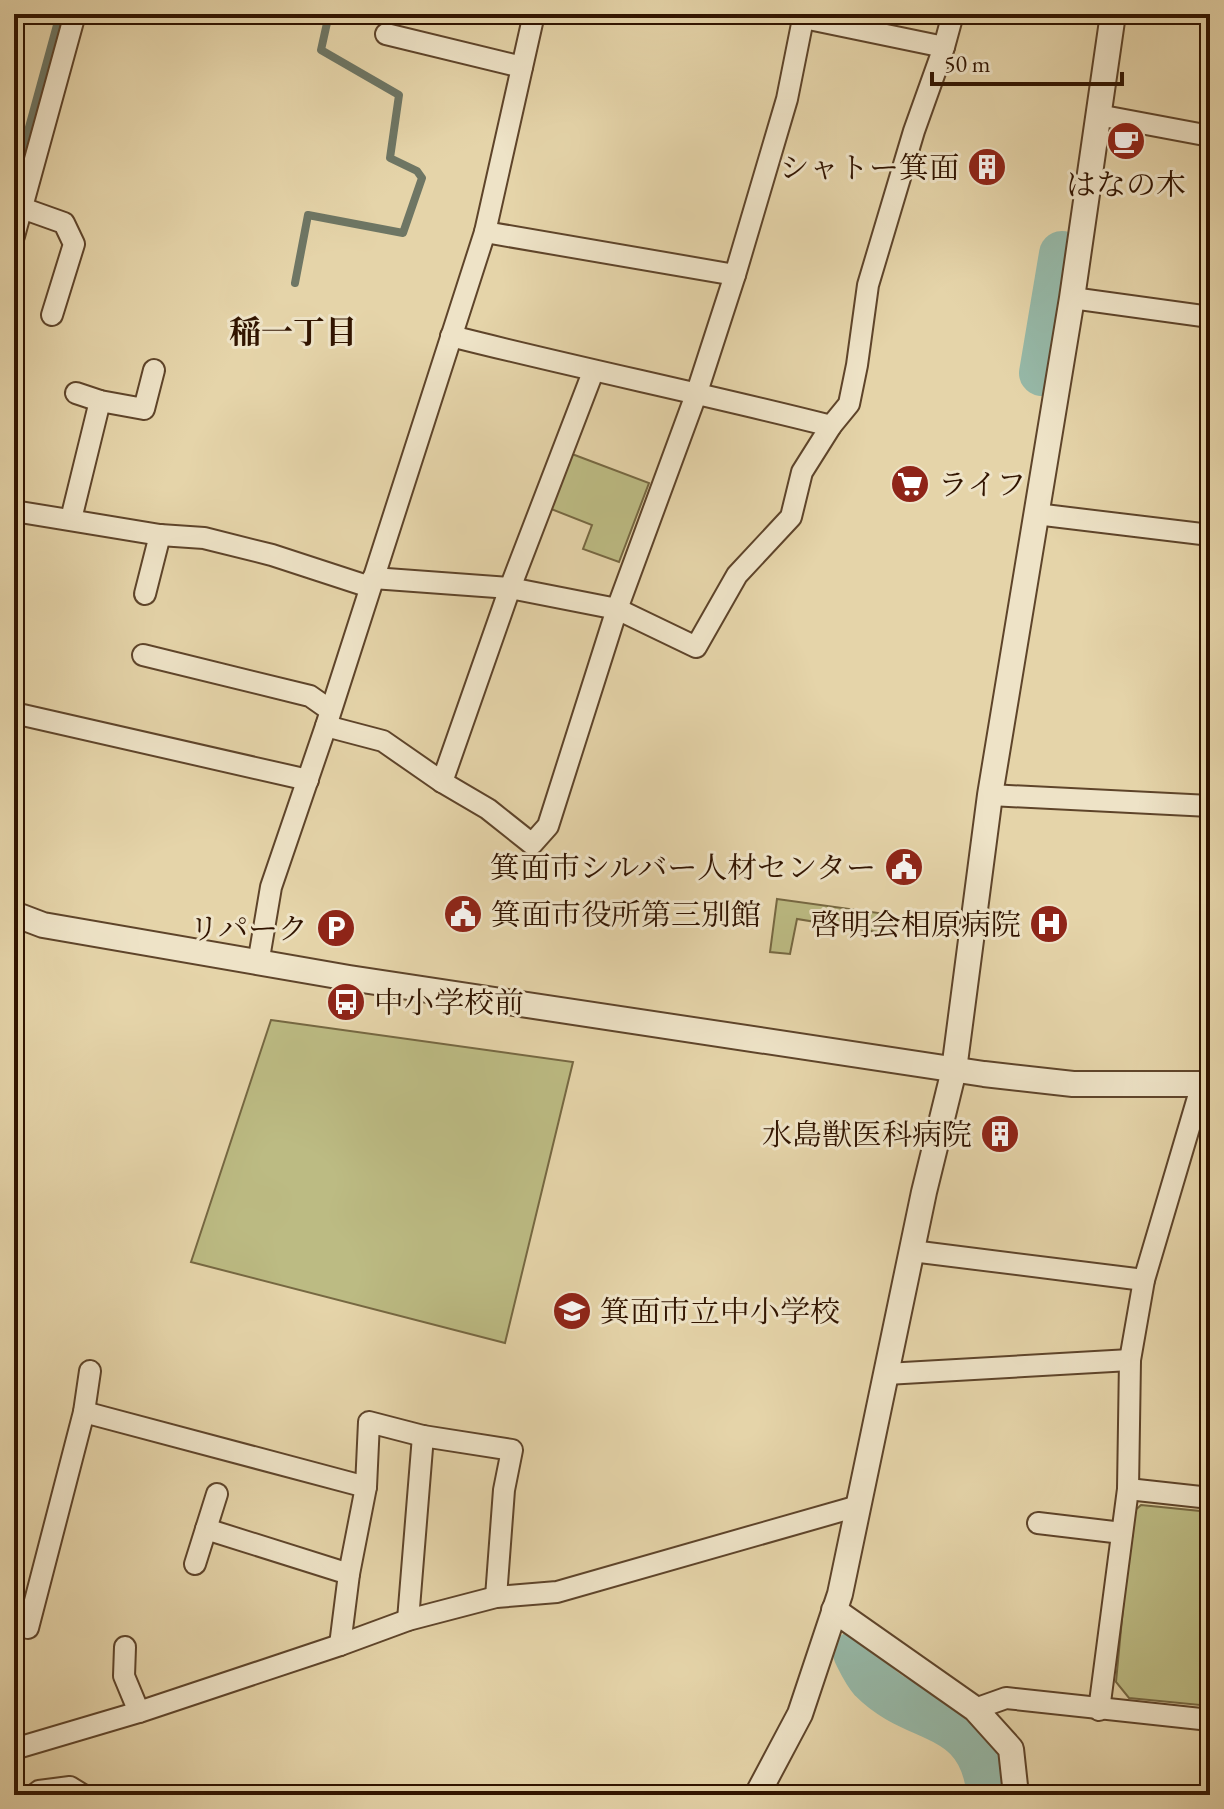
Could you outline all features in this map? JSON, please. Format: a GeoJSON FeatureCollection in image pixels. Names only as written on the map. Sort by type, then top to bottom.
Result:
{"type":"FeatureCollection","features":[{"type":"Feature","properties":{"kind":"street"},"geometry":{"type":"LineString","coordinates":[[14,236],[75,14]]}},
{"type":"Feature","properties":{"kind":"street"},"geometry":{"type":"LineString","coordinates":[[258,964],[271,887],[485,232],[534,14]]}},
{"type":"Feature","properties":{"kind":"street"},"geometry":{"type":"LineString","coordinates":[[14,511],[160,535],[204,538],[371,582],[510,588],[617,609],[696,647],[737,575],[791,517],[802,472],[849,404],[868,285],[953,14]]}},
{"type":"Feature","properties":{"kind":"street"},"geometry":{"type":"LineString","coordinates":[[757,1795],[800,1714],[834,1610],[954,1070],[990,795],[1072,298],[1113,14]]}},
{"type":"Feature","properties":{"kind":"street"},"geometry":{"type":"LineString","coordinates":[[143,655],[310,696],[328,718],[383,741],[488,809],[532,844],[548,826],[617,609],[697,392],[787,99],[804,16],[944,47]]}},
{"type":"Feature","properties":{"kind":"street"},"geometry":{"type":"LineString","coordinates":[[386,34],[522,67]]}},
{"type":"Feature","properties":{"kind":"street"},"geometry":{"type":"LineString","coordinates":[[1098,115],[1210,136]]}},
{"type":"Feature","properties":{"kind":"street"},"geometry":{"type":"LineString","coordinates":[[22,208],[64,223],[74,244],[52,315]]}},
{"type":"Feature","properties":{"kind":"street"},"geometry":{"type":"LineString","coordinates":[[485,232],[735,275]]}},
{"type":"Feature","properties":{"kind":"street"},"geometry":{"type":"LineString","coordinates":[[1072,298],[1210,317]]}},
{"type":"Feature","properties":{"kind":"street"},"geometry":{"type":"LineString","coordinates":[[451,336],[831,426]]}},
{"type":"Feature","properties":{"kind":"street"},"geometry":{"type":"LineString","coordinates":[[76,393],[144,409],[154,370]]}},
{"type":"Feature","properties":{"kind":"street"},"geometry":{"type":"LineString","coordinates":[[442,782],[510,588],[593,372]]}},
{"type":"Feature","properties":{"kind":"street"},"geometry":{"type":"LineString","coordinates":[[71,519],[100,401]]}},
{"type":"Feature","properties":{"kind":"street"},"geometry":{"type":"LineString","coordinates":[[1036,514],[1210,535]]}},
{"type":"Feature","properties":{"kind":"street"},"geometry":{"type":"LineString","coordinates":[[145,594],[160,535]]}},
{"type":"Feature","properties":{"kind":"street"},"geometry":{"type":"LineString","coordinates":[[14,713],[308,780]]}},
{"type":"Feature","properties":{"kind":"street"},"geometry":{"type":"LineString","coordinates":[[990,795],[1210,806]]}},
{"type":"Feature","properties":{"kind":"street"},"geometry":{"type":"LineString","coordinates":[[14,914],[43,925]]}},
{"type":"Feature","properties":{"kind":"street"},"geometry":{"type":"LineString","coordinates":[[14,923],[43,925],[258,964],[954,1070],[1073,1084],[1206,1084],[1144,1280],[1130,1360],[1128,1489],[1099,1710]]}},
{"type":"Feature","properties":{"kind":"street"},"geometry":{"type":"LineString","coordinates":[[912,1251],[1144,1280]]}},
{"type":"Feature","properties":{"kind":"street"},"geometry":{"type":"LineString","coordinates":[[886,1374],[1130,1360]]}},
{"type":"Feature","properties":{"kind":"street"},"geometry":{"type":"LineString","coordinates":[[28,1628],[84,1412],[90,1371]]}},
{"type":"Feature","properties":{"kind":"street"},"geometry":{"type":"LineString","coordinates":[[84,1412],[366,1487]]}},
{"type":"Feature","properties":{"kind":"street"},"geometry":{"type":"LineString","coordinates":[[340,1645],[349,1574],[366,1487],[369,1422],[423,1436],[512,1450],[504,1490],[496,1597]]}},
{"type":"Feature","properties":{"kind":"street"},"geometry":{"type":"LineString","coordinates":[[408,1620],[423,1436]]}},
{"type":"Feature","properties":{"kind":"street"},"geometry":{"type":"LineString","coordinates":[[1128,1489],[1210,1498]]}},
{"type":"Feature","properties":{"kind":"street"},"geometry":{"type":"LineString","coordinates":[[195,1564],[217,1494]]}},
{"type":"Feature","properties":{"kind":"street"},"geometry":{"type":"LineString","coordinates":[[14,1749],[139,1712],[408,1620],[496,1597],[557,1592],[858,1506]]}},
{"type":"Feature","properties":{"kind":"street"},"geometry":{"type":"LineString","coordinates":[[1038,1523],[1122,1533]]}},
{"type":"Feature","properties":{"kind":"street"},"geometry":{"type":"LineString","coordinates":[[206,1529],[349,1574]]}},
{"type":"Feature","properties":{"kind":"street"},"geometry":{"type":"LineString","coordinates":[[834,1610],[975,1709],[1011,1749],[1016,1795]]}},
{"type":"Feature","properties":{"kind":"street"},"geometry":{"type":"LineString","coordinates":[[125,1647],[124,1676],[139,1712]]}},
{"type":"Feature","properties":{"kind":"street"},"geometry":{"type":"LineString","coordinates":[[975,1709],[1006,1698],[1210,1720]]}},
{"type":"Feature","properties":{"kind":"street"},"geometry":{"type":"LineString","coordinates":[[34,1795],[39,1791],[70,1787],[83,1795]]}},
{"type":"Feature","properties":{"kind":"shaded area"},"geometry":{"type":"Polygon","coordinates":[[[572,454],[649,483],[619,562],[583,549],[592,525],[551,509],[572,454]]]}},
{"type":"Feature","properties":{"kind":"shaded area"},"geometry":{"type":"Polygon","coordinates":[[[777,899],[886,914],[883,933],[797,919],[790,954],[770,952],[777,899]]]}},
{"type":"Feature","properties":{"kind":"shaded area"},"geometry":{"type":"Polygon","coordinates":[[[271,1020],[573,1062],[505,1343],[191,1262],[271,1020]]]}},
{"type":"Feature","properties":{"kind":"shaded area"},"geometry":{"type":"Polygon","coordinates":[[[1141,1505],[1210,1512],[1210,1706],[1129,1698],[1116,1682],[1132,1513],[1141,1505]]]}},
{"type":"Feature","properties":{"kind":"waterway"},"geometry":{"type":"LineString","coordinates":[[14,182],[60,14]]}},
{"type":"Feature","properties":{"kind":"waterway"},"geometry":{"type":"LineString","coordinates":[[295,283],[308,215],[403,233],[422,178],[417,171],[390,158],[399,95],[321,50],[329,14]]}},
{"type":"Feature","properties":{"kind":"waterway"},"geometry":{"type":"LineString","coordinates":[[1042,373],[1062,254]]}},
{"type":"Feature","properties":{"kind":"waterway"},"geometry":{"type":"LineString","coordinates":[[856,1653],[872,1680],[890,1695],[961,1733],[974,1747],[984,1767],[990,1795]]}},
{"type":"Feature","properties":{"kind":"place","name":"はなの木"},"geometry":{"type":"Point","coordinates":[1126,141]}},
{"type":"Feature","properties":{"kind":"place","name":"シャトー箕面"},"geometry":{"type":"Point","coordinates":[987,167]}},
{"type":"Feature","properties":{"kind":"place","name":"ライフ"},"geometry":{"type":"Point","coordinates":[910,484]}},
{"type":"Feature","properties":{"kind":"place","name":"箕面市シルバー人材センター"},"geometry":{"type":"Point","coordinates":[904,867]}},
{"type":"Feature","properties":{"kind":"place","name":"箕面市役所第三別館"},"geometry":{"type":"Point","coordinates":[463,914]}},
{"type":"Feature","properties":{"kind":"place","name":"啓明会相原病院"},"geometry":{"type":"Point","coordinates":[1049,924]}},
{"type":"Feature","properties":{"kind":"place","name":"リパーク"},"geometry":{"type":"Point","coordinates":[336,928]}},
{"type":"Feature","properties":{"kind":"place","name":"中小学校前"},"geometry":{"type":"Point","coordinates":[346,1002]}},
{"type":"Feature","properties":{"kind":"place","name":"水島獣医科病院"},"geometry":{"type":"Point","coordinates":[1000,1134]}},
{"type":"Feature","properties":{"kind":"place","name":"箕面市立中小学校"},"geometry":{"type":"Point","coordinates":[572,1311]}},
{"type":"Feature","properties":{"kind":"district","name":"稲一丁目"},"geometry":{"type":"Point","coordinates":[293,332]}}]}
